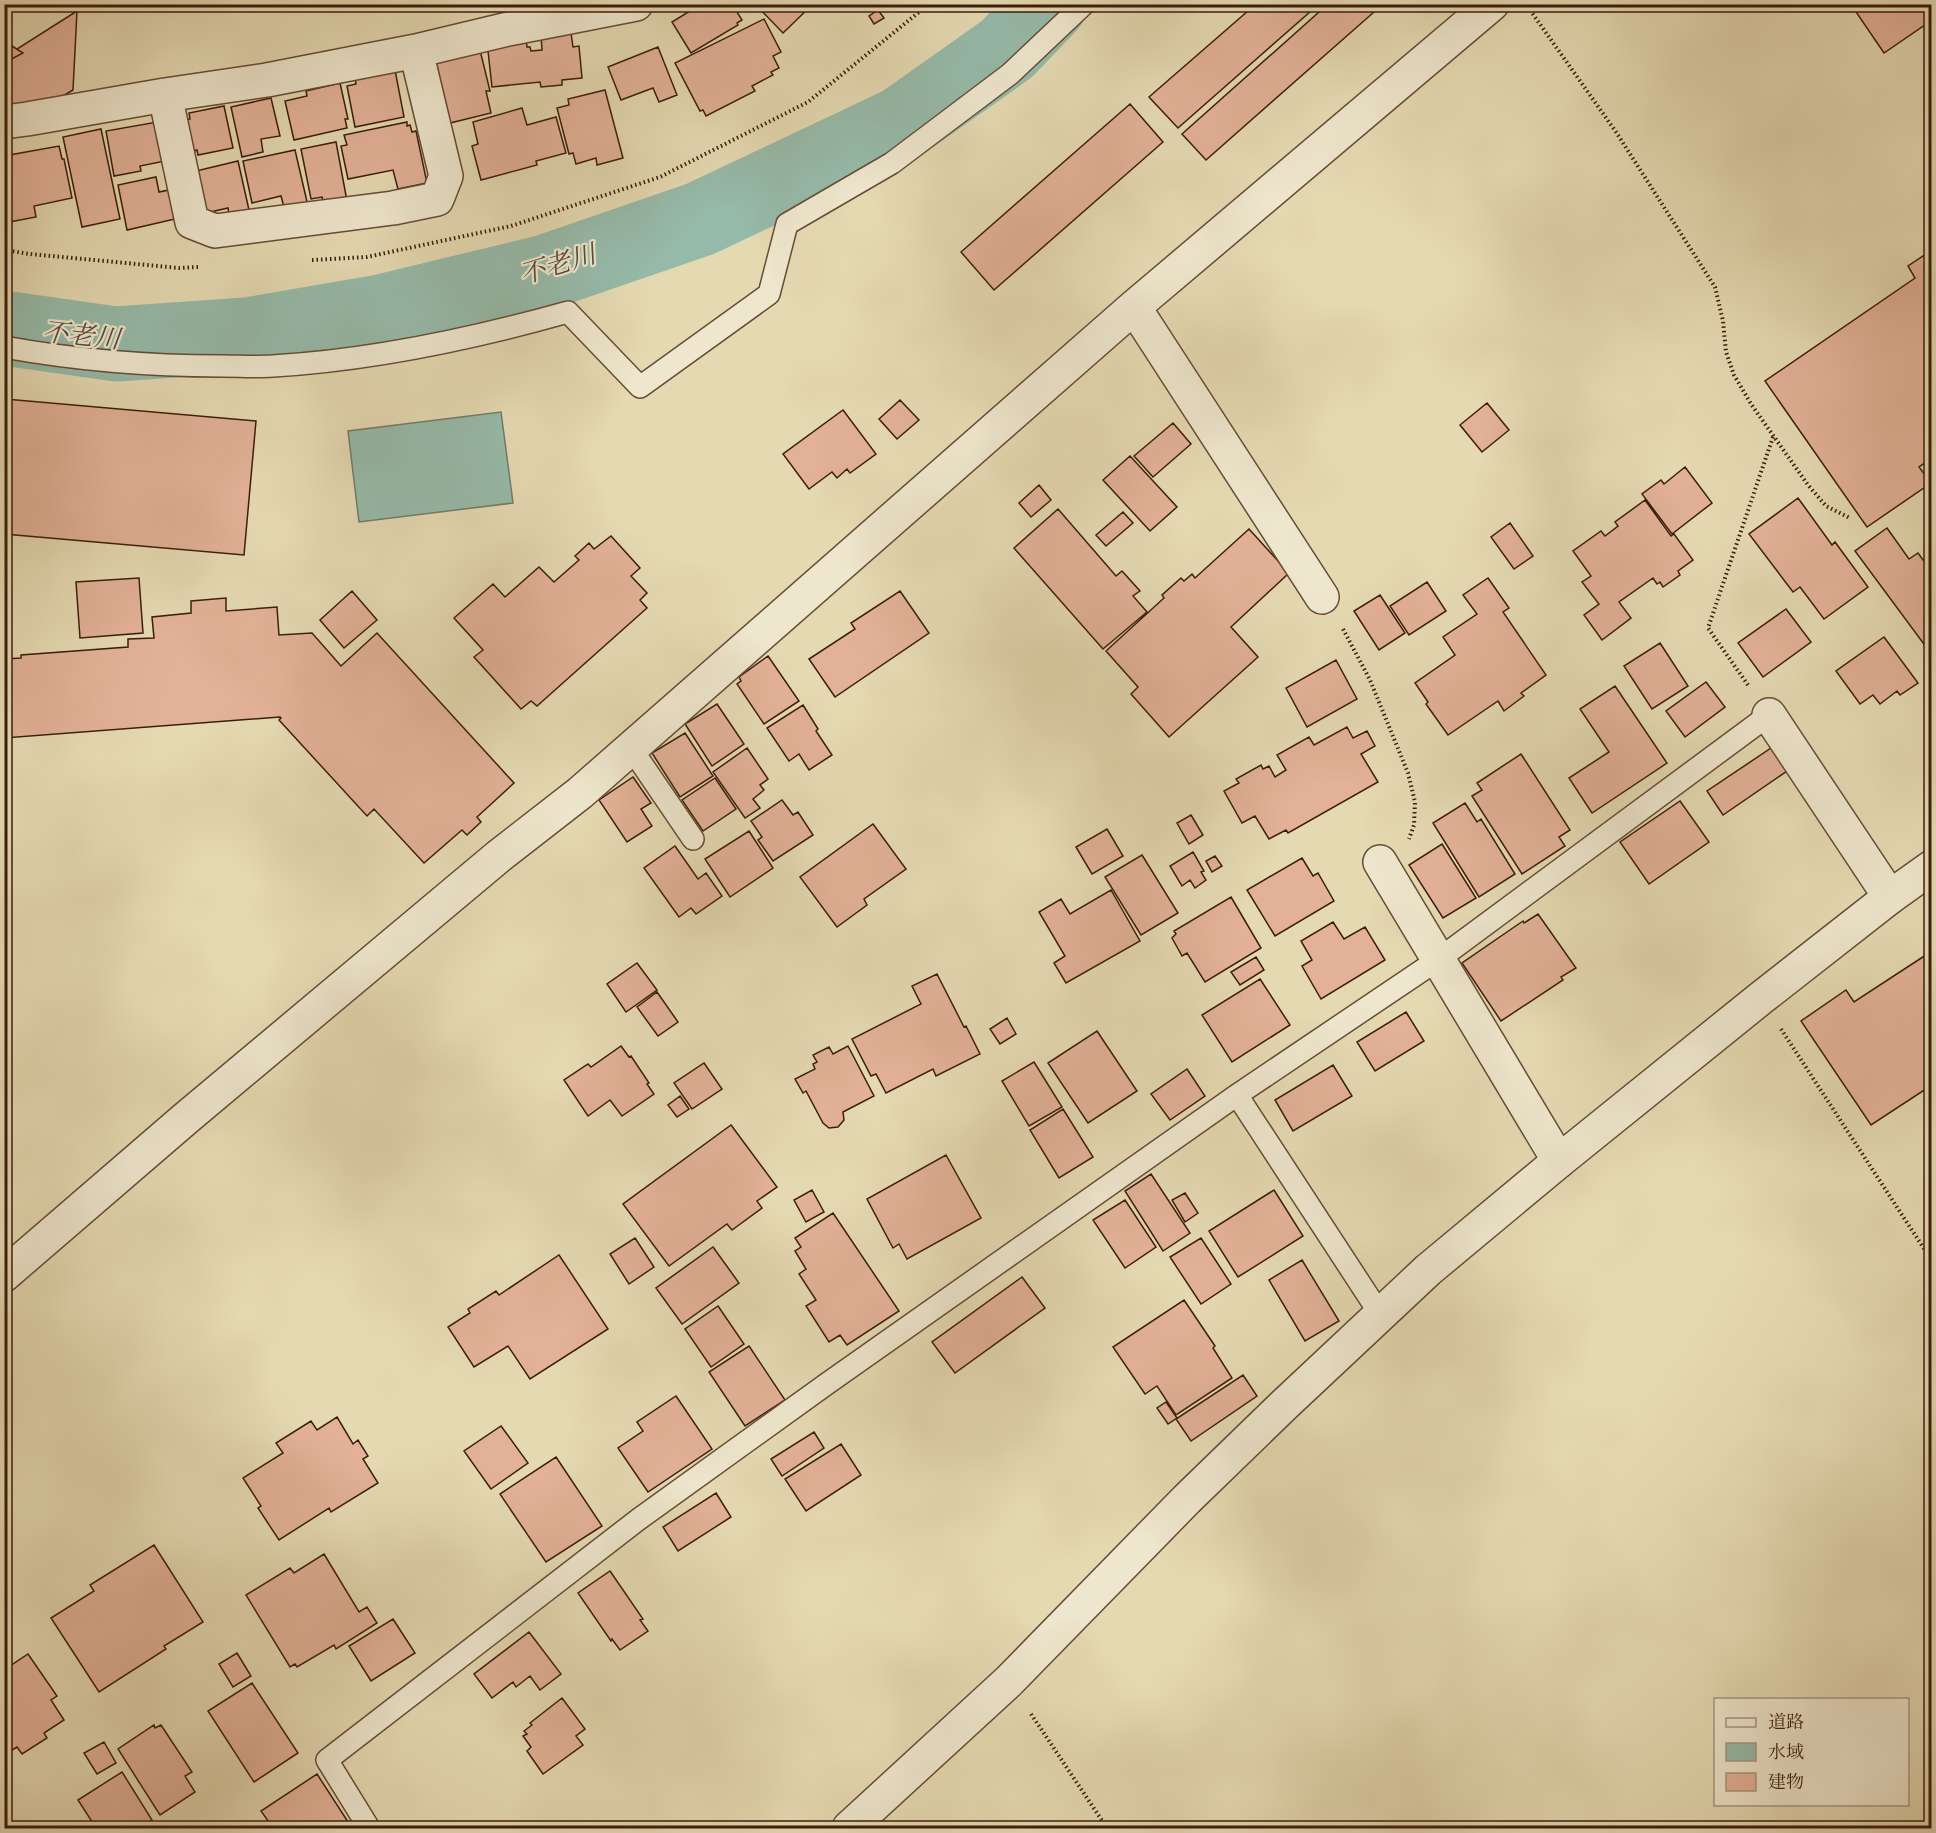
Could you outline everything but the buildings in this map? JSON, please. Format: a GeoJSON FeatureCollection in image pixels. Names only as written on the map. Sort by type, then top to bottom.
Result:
{"type":"FeatureCollection","features":[{"type":"Feature","properties":{"kind":"street"},"geometry":{"type":"LineString","coordinates":[[4,122],[267,80],[636,4]]}},
{"type":"Feature","properties":{"kind":"street"},"geometry":{"type":"LineString","coordinates":[[4,1275],[185,1119],[499,856],[580,793],[1134,307],[1492,4]]}},
{"type":"Feature","properties":{"kind":"street"},"geometry":{"type":"LineString","coordinates":[[165,95],[192,222],[215,231],[393,208],[437,199],[446,176],[416,51]]}},
{"type":"Feature","properties":{"kind":"street"},"geometry":{"type":"LineString","coordinates":[[1134,307],[1322,597]]}},
{"type":"Feature","properties":{"kind":"street"},"geometry":{"type":"LineString","coordinates":[[1769,715],[1890,897]]}},
{"type":"Feature","properties":{"kind":"street"},"geometry":{"type":"LineString","coordinates":[[1380,862],[1559,1161]]}},
{"type":"Feature","properties":{"kind":"street"},"geometry":{"type":"LineString","coordinates":[[849,1828],[1009,1680],[1187,1499],[1428,1270],[1761,998],[1932,867]]}},
{"type":"Feature","properties":{"kind":"lane"},"geometry":{"type":"LineString","coordinates":[[4,347],[49,355],[126,363],[272,366],[373,356],[492,333],[568,312],[640,387],[769,294],[787,224],[892,163],[1010,74],[1084,4]]}},
{"type":"Feature","properties":{"kind":"lane"},"geometry":{"type":"LineString","coordinates":[[369,1828],[327,1760],[639,1519],[1237,1095],[1439,958],[1769,715]]}},
{"type":"Feature","properties":{"kind":"lane"},"geometry":{"type":"LineString","coordinates":[[632,748],[693,839]]}},
{"type":"Feature","properties":{"kind":"lane"},"geometry":{"type":"LineString","coordinates":[[1237,1095],[1380,1314]]}},
{"type":"Feature","properties":{"kind":"path"},"geometry":{"type":"LineString","coordinates":[[308,260],[367,256],[511,226],[660,177],[808,102],[928,4]]}},
{"type":"Feature","properties":{"kind":"path"},"geometry":{"type":"LineString","coordinates":[[1527,4],[1616,132],[1715,287],[1723,321],[1726,352],[1734,375],[1808,485],[1826,506],[1850,518]]}},
{"type":"Feature","properties":{"kind":"path"},"geometry":{"type":"LineString","coordinates":[[4,250],[30,255],[179,268],[202,267]]}},
{"type":"Feature","properties":{"kind":"path"},"geometry":{"type":"LineString","coordinates":[[1769,715],[1708,628],[1773,436]]}},
{"type":"Feature","properties":{"kind":"path"},"geometry":{"type":"LineString","coordinates":[[1322,597],[1348,637],[1370,680],[1408,773],[1414,802],[1414,825],[1410,839],[1380,862]]}},
{"type":"Feature","properties":{"kind":"path"},"geometry":{"type":"LineString","coordinates":[[1761,998],[1932,1261]]}},
{"type":"Feature","properties":{"kind":"path"},"geometry":{"type":"LineString","coordinates":[[1009,1680],[1107,1828]]}},
{"type":"Feature","properties":{"kind":"water"},"geometry":{"type":"Polygon","coordinates":[[[501,412],[513,503],[359,522],[348,431],[501,412]]]}},
{"type":"Feature","properties":{"kind":"waterway","name":"不老川"},"geometry":{"type":"LineString","coordinates":[[4,328],[116,344],[247,335],[381,312],[546,272],[700,219],[901,124],[1007,49],[1050,4]]}}]}
